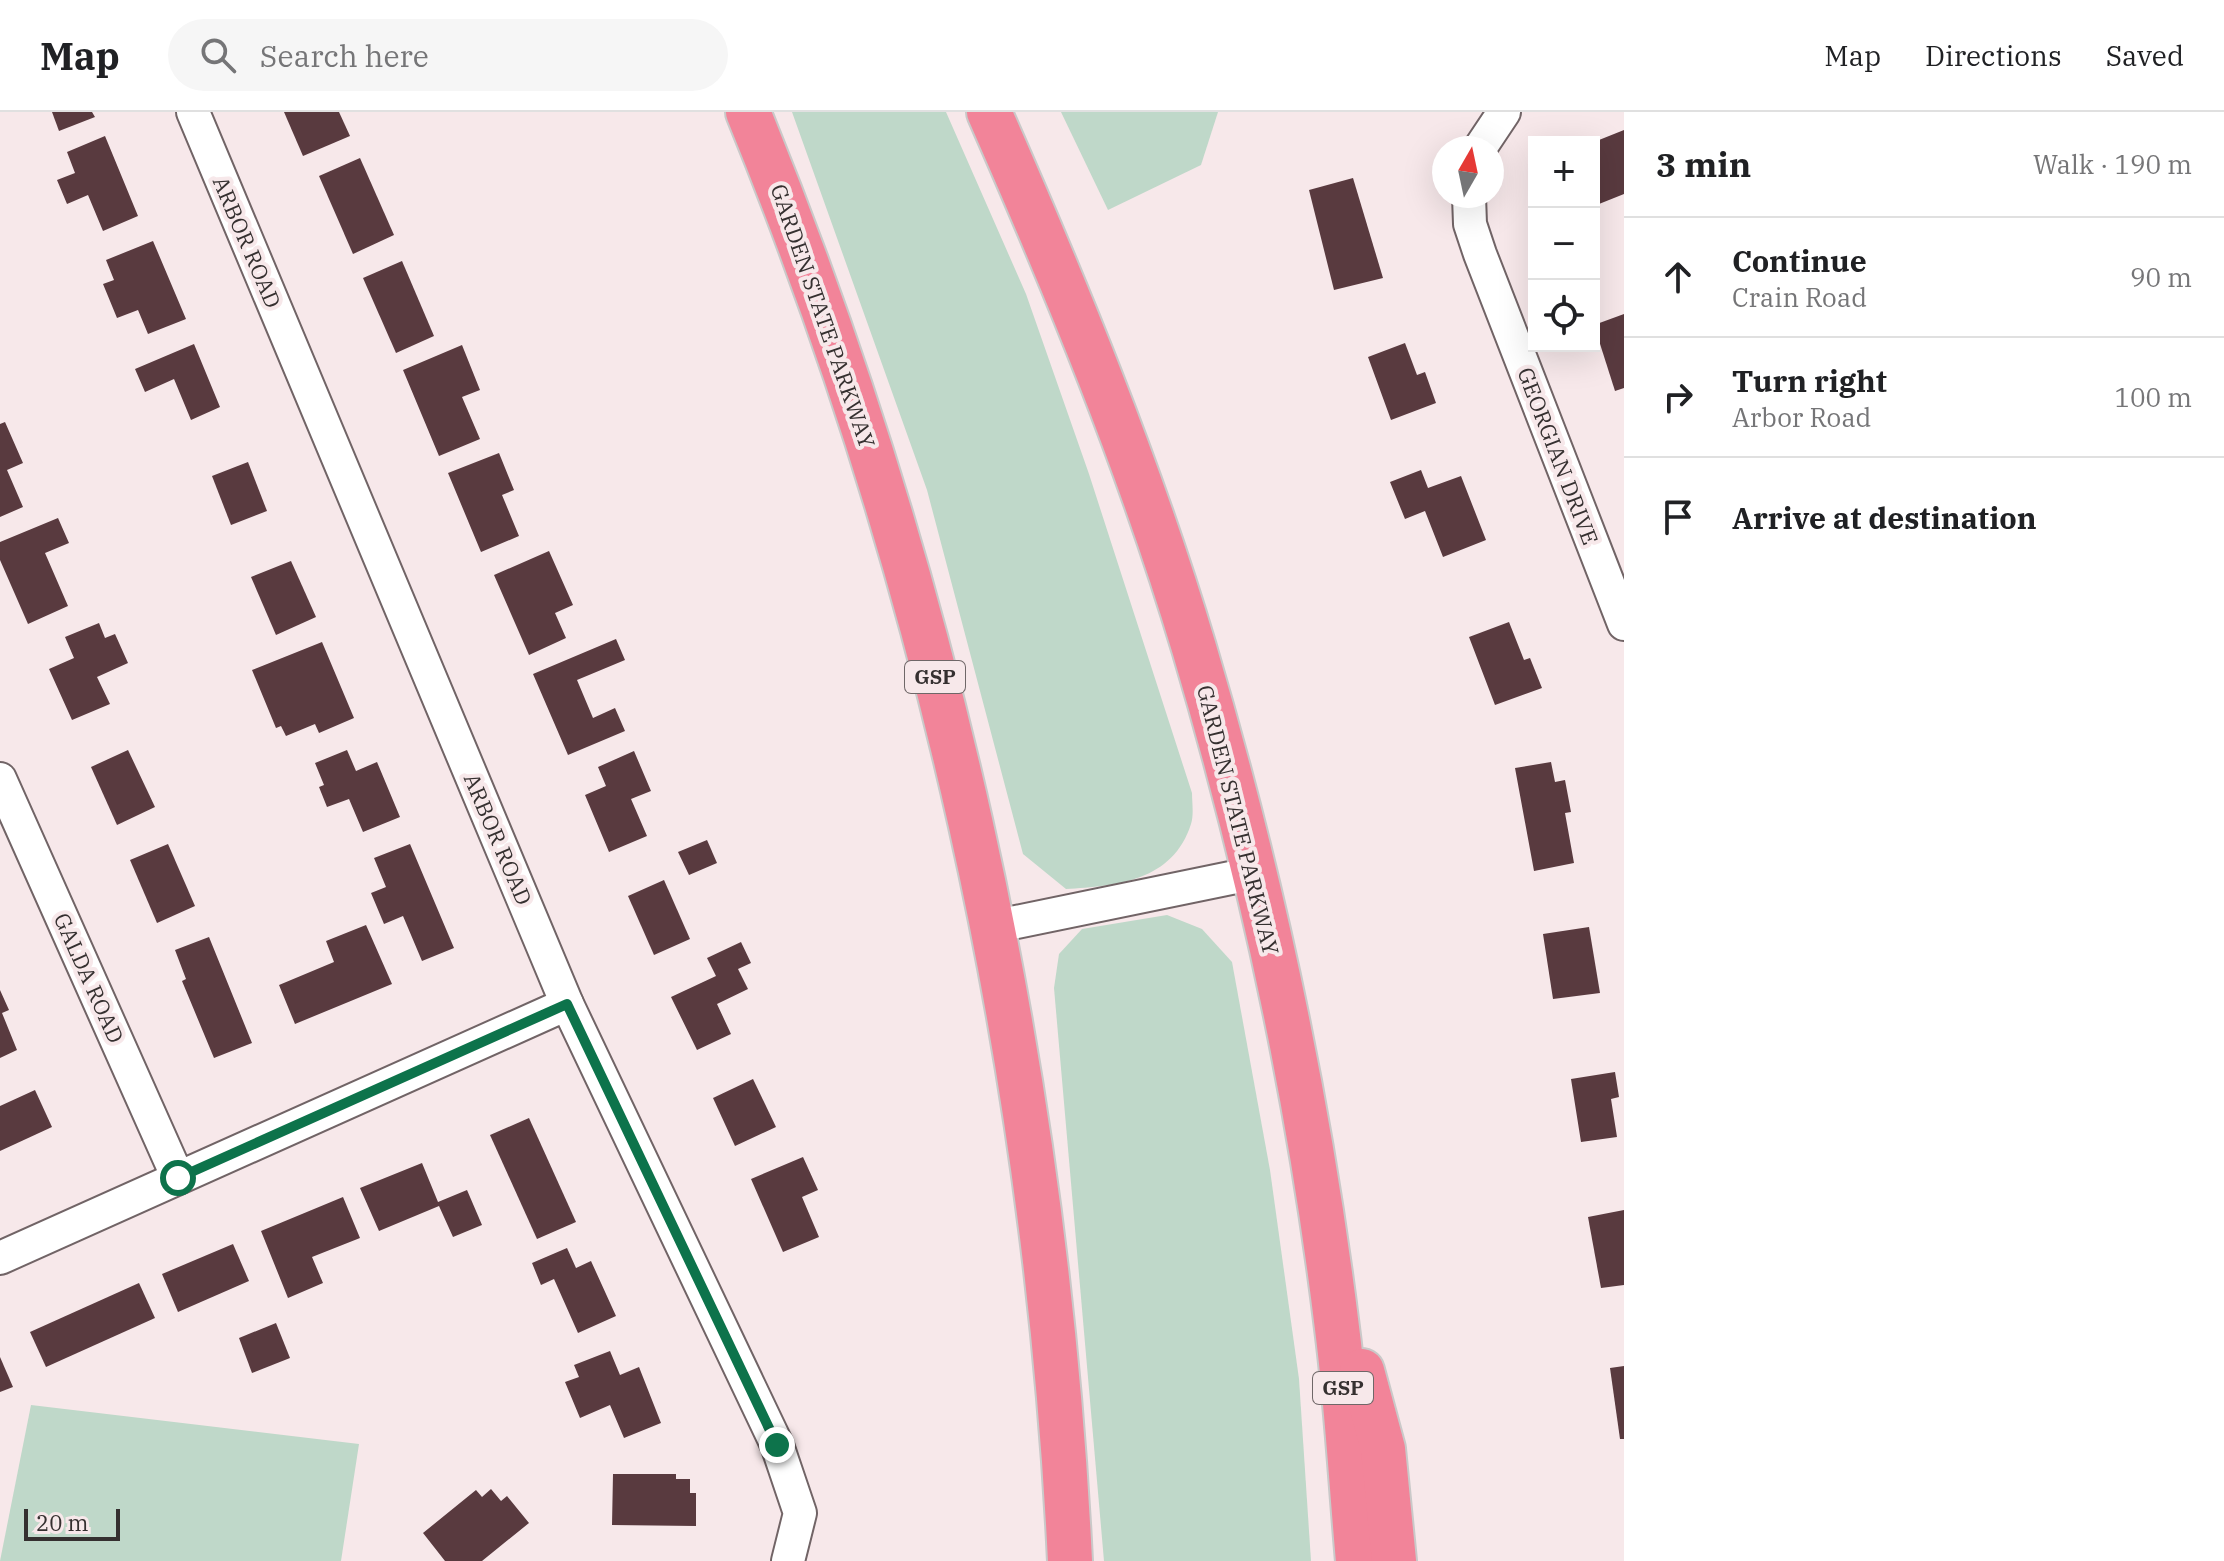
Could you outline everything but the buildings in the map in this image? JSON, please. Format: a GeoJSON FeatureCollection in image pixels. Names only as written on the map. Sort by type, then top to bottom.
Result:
{"type":"FeatureCollection","features":[{"type":"Feature","properties":{"kind":"highway","name":"GARDEN STATE PARKWAY"},"geometry":{"type":"LineString","coordinates":[[748,112],[805,257],[877,475],[941,698],[992,927],[1013,1037],[1046,1263],[1070,1561]]}},
{"type":"Feature","properties":{"kind":"highway","name":"GARDEN STATE PARKWAY"},"geometry":{"type":"LineString","coordinates":[[989,112],[1078,319],[1157,533],[1194,647],[1255,873],[1288,1028],[1321,1216],[1337,1329],[1358,1561]]}},
{"type":"Feature","properties":{"kind":"highway"},"geometry":{"type":"LineString","coordinates":[[1321,1216],[1383,1449],[1394,1561]]}},
{"type":"Feature","properties":{"kind":"highway"},"geometry":{"type":"LineString","coordinates":[[1060,1561],[1067,1494]]}},
{"type":"Feature","properties":{"kind":"street","name":"ARBOR ROAD"},"geometry":{"type":"LineString","coordinates":[[193,112],[567,1004],[777,1445],[800,1513],[788,1561]]}},
{"type":"Feature","properties":{"kind":"street"},"geometry":{"type":"LineString","coordinates":[[1488,136],[1504,112]]}},
{"type":"Feature","properties":{"kind":"street","name":"GEORGIAN DRIVE"},"geometry":{"type":"LineString","coordinates":[[1469,208],[1470,224],[1480,254],[1624,624]]}},
{"type":"Feature","properties":{"kind":"street","name":"GALDA ROAD"},"geometry":{"type":"LineString","coordinates":[[0,779],[178,1178]]}},
{"type":"Feature","properties":{"kind":"street"},"geometry":{"type":"LineString","coordinates":[[992,927],[1255,873]]}},
{"type":"Feature","properties":{"kind":"street"},"geometry":{"type":"LineString","coordinates":[[0,1258],[567,1004]]}},
{"type":"Feature","properties":{"kind":"green space"},"geometry":{"type":"Polygon","coordinates":[[[792,112],[946,112],[1026,294],[1089,474],[1192,793],[1192,820],[1183,843],[1171,858],[1141,877],[1105,886],[1066,889],[1023,854],[927,490],[792,112]]]}},
{"type":"Feature","properties":{"kind":"green space"},"geometry":{"type":"Polygon","coordinates":[[[1061,112],[1218,112],[1201,165],[1108,210],[1061,112]]]}},
{"type":"Feature","properties":{"kind":"green space"},"geometry":{"type":"Polygon","coordinates":[[[1167,915],[1202,929],[1232,962],[1270,1170],[1299,1379],[1311,1561],[1104,1561],[1054,988],[1059,954],[1082,929],[1167,915]]]}},
{"type":"Feature","properties":{"kind":"green space"},"geometry":{"type":"Polygon","coordinates":[[[31,1405],[359,1444],[341,1561],[0,1561],[31,1405]]]}},
{"type":"Feature","properties":{"kind":"route"},"geometry":{"type":"LineString","coordinates":[[178,1178],[567,1004],[682,1239],[777,1445]]}}]}
